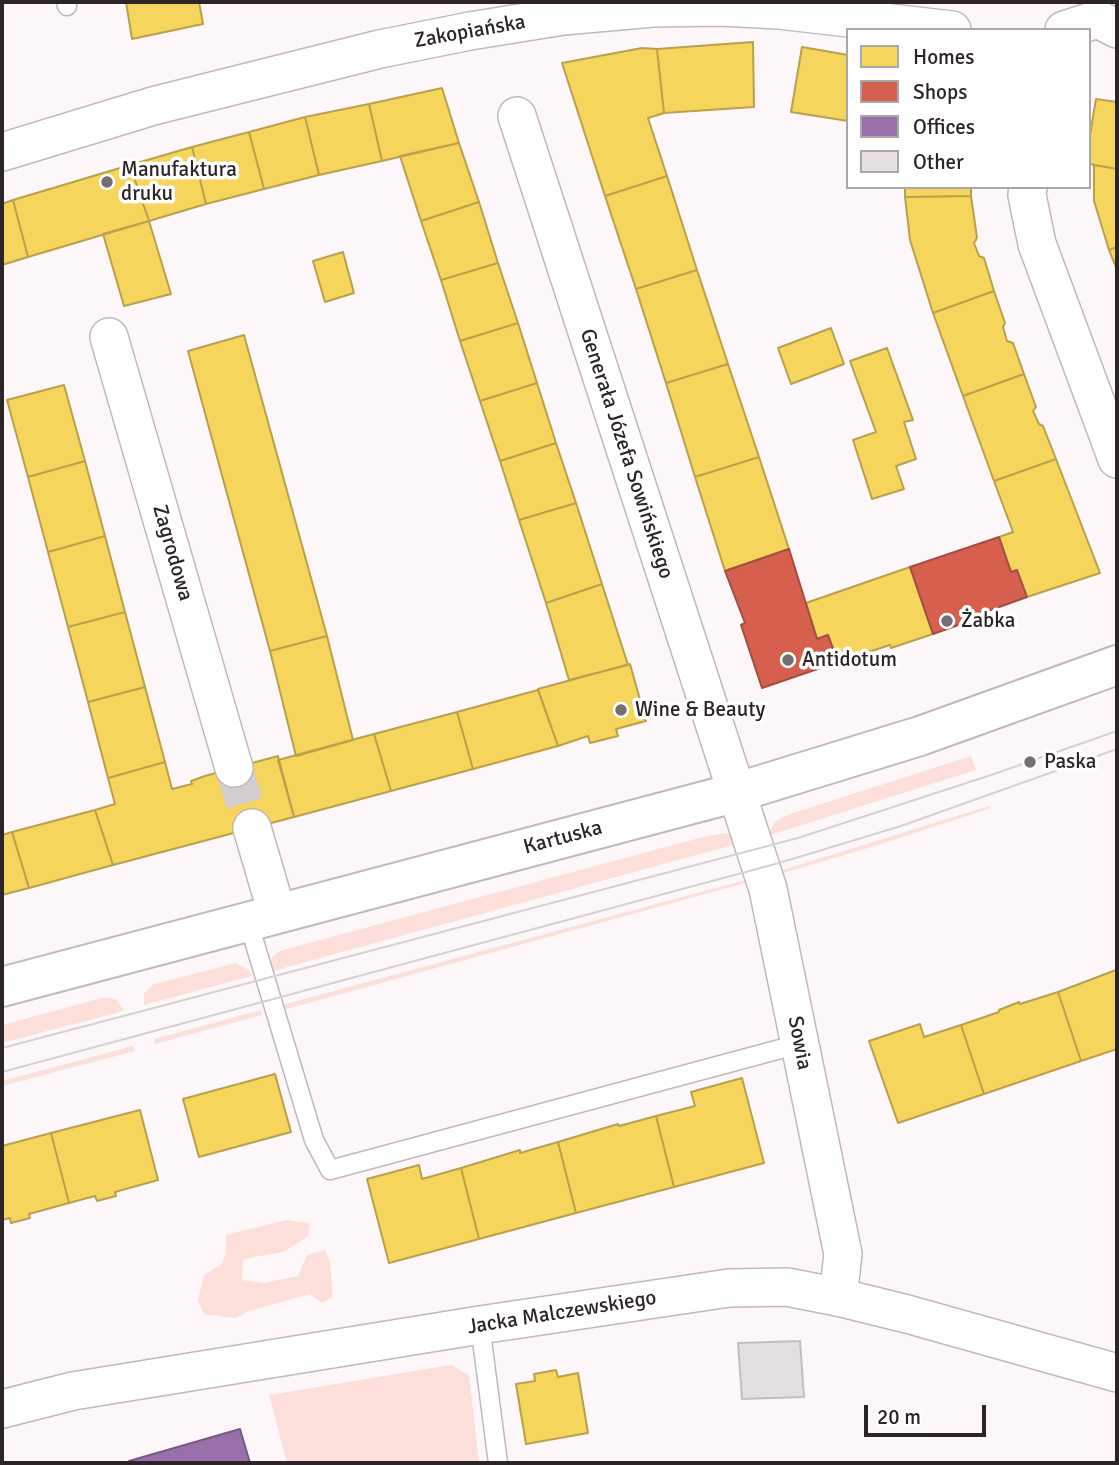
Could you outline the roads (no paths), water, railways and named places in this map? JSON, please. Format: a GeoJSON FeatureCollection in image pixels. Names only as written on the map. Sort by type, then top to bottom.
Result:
{"type":"FeatureCollection","features":[{"type":"Feature","properties":{"kind":"main road","name":"Kartuska"},"geometry":{"type":"LineString","coordinates":[[2,987],[738,792],[920,736],[1117,665]]}},
{"type":"Feature","properties":{"kind":"street","name":"Zakopiańska"},"geometry":{"type":"LineString","coordinates":[[2,152],[153,106],[380,49],[563,16],[720,4],[935,28]]}},
{"type":"Feature","properties":{"kind":"street"},"geometry":{"type":"LineString","coordinates":[[1071,28],[1099,20]]}},
{"type":"Feature","properties":{"kind":"street","name":"Generała Józefa Sowińskiego"},"geometry":{"type":"LineString","coordinates":[[517,116],[715,729],[738,792]]}},
{"type":"Feature","properties":{"kind":"street"},"geometry":{"type":"LineString","coordinates":[[1028,189],[1037,244],[1117,459]]}},
{"type":"Feature","properties":{"kind":"street","name":"Zagrodowa"},"geometry":{"type":"LineString","coordinates":[[109,337],[234,768]]}},
{"type":"Feature","properties":{"kind":"street","name":"Sowia"},"geometry":{"type":"LineString","coordinates":[[738,792],[768,889],[843,1254],[838,1297]]}},
{"type":"Feature","properties":{"kind":"street"},"geometry":{"type":"LineString","coordinates":[[252,828],[262,917]]}},
{"type":"Feature","properties":{"kind":"street","name":"Jacka Malczewskiego"},"geometry":{"type":"LineString","coordinates":[[2,1409],[73,1391],[729,1288],[787,1287],[838,1297],[1117,1373]]}},
{"type":"Feature","properties":{"kind":"lane"},"geometry":{"type":"LineString","coordinates":[[262,917],[314,1140],[330,1170],[799,1044]]}},
{"type":"Feature","properties":{"kind":"lane"},"geometry":{"type":"LineString","coordinates":[[480,1325],[498,1463]]}},
{"type":"Feature","properties":{"kind":"tunnel"},"geometry":{"type":"LineString","coordinates":[[234,768],[252,828]]}},
{"type":"Feature","properties":{"kind":"tram line"},"geometry":{"type":"LineString","coordinates":[[2,1048],[798,838],[1117,731]]}},
{"type":"Feature","properties":{"kind":"tram line"},"geometry":{"type":"LineString","coordinates":[[2,1072],[779,863],[901,826],[1117,749]]}},
{"type":"Feature","properties":{"kind":"place","name":"Manufaktura druku"},"geometry":{"type":"Point","coordinates":[107,182]}},
{"type":"Feature","properties":{"kind":"place","name":"Żabka"},"geometry":{"type":"Point","coordinates":[947,621]}},
{"type":"Feature","properties":{"kind":"place","name":"Antidotum"},"geometry":{"type":"Point","coordinates":[788,660]}},
{"type":"Feature","properties":{"kind":"place","name":"Wine & Beauty"},"geometry":{"type":"Point","coordinates":[621,710]}},
{"type":"Feature","properties":{"kind":"place","name":"Paska"},"geometry":{"type":"Point","coordinates":[1030,762]}}]}
